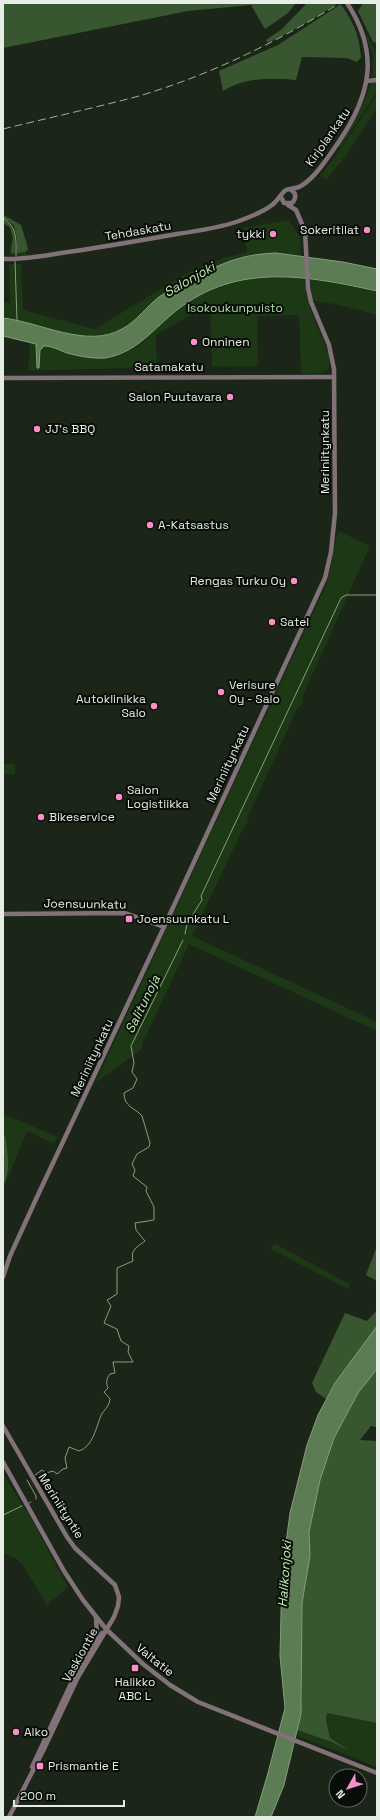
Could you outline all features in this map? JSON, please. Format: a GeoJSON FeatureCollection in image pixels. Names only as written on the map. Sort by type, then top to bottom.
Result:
{"type":"FeatureCollection","features":[{"type":"Feature","properties":{"kind":"main road","name":"Kirjolankatu"},"geometry":{"type":"LineString","coordinates":[[281,197],[285,191],[300,186],[312,176],[341,139],[360,107],[367,81],[368,58],[364,36],[355,16],[347,4]]}},
{"type":"Feature","properties":{"kind":"main road"},"geometry":{"type":"LineString","coordinates":[[367,81],[377,80]]}},
{"type":"Feature","properties":{"kind":"main road","name":"Kirjolankatu"},"geometry":{"type":"LineString","coordinates":[[295,198],[300,186]]}},
{"type":"Feature","properties":{"kind":"main road"},"geometry":{"type":"LineString","coordinates":[[281,197],[286,204],[295,198],[291,190]]}},
{"type":"Feature","properties":{"kind":"main road","name":"Tehdaskatu"},"geometry":{"type":"LineString","coordinates":[[3,259],[117,245],[208,229],[239,221],[272,205],[281,197]]}},
{"type":"Feature","properties":{"kind":"main road","name":"Meriniitynkatu"},"geometry":{"type":"LineString","coordinates":[[3,1277],[10,1256],[37,1197],[164,927],[325,578],[331,552],[335,513],[334,377],[329,345],[311,302],[308,288],[306,231],[296,210],[295,198]]}},
{"type":"Feature","properties":{"kind":"main road","name":"Meriniitynkatu"},"geometry":{"type":"LineString","coordinates":[[286,204],[296,210]]}},
{"type":"Feature","properties":{"kind":"main road","name":"Tehdaskatu"},"geometry":{"type":"LineString","coordinates":[[272,205],[286,204]]}},
{"type":"Feature","properties":{"kind":"main road","name":"Satamakatu"},"geometry":{"type":"LineString","coordinates":[[3,378],[334,377]]}},
{"type":"Feature","properties":{"kind":"main road","name":"Joensuunkatu"},"geometry":{"type":"LineString","coordinates":[[3,914],[125,913],[164,927]]}},
{"type":"Feature","properties":{"kind":"main road","name":"Meriniityntie"},"geometry":{"type":"LineString","coordinates":[[3,1426],[67,1537],[75,1548],[115,1585],[119,1597],[118,1606],[106,1629]]}},
{"type":"Feature","properties":{"kind":"main road","name":"Valtatie"},"geometry":{"type":"LineString","coordinates":[[3,1462],[64,1571],[96,1617],[124,1647],[170,1685],[211,1707],[377,1773]]}},
{"type":"Feature","properties":{"kind":"main road"},"geometry":{"type":"LineString","coordinates":[[96,1617],[97,1637]]}},
{"type":"Feature","properties":{"kind":"main road","name":"Vaskiontie"},"geometry":{"type":"LineString","coordinates":[[30,1773],[34,1760],[69,1687],[97,1637],[106,1629]]}},
{"type":"Feature","properties":{"kind":"main road","name":"Vaskiontie"},"geometry":{"type":"LineString","coordinates":[[8,1817],[43,1751],[78,1677],[106,1629]]}},
{"type":"Feature","properties":{"kind":"green space"},"geometry":{"type":"Polygon","coordinates":[[[365,32],[377,53],[377,79],[372,79],[373,57],[365,32]]]}},
{"type":"Feature","properties":{"kind":"green space"},"geometry":{"type":"Polygon","coordinates":[[[377,80],[377,92],[340,148],[336,146],[366,98],[371,81],[377,80]]]}},
{"type":"Feature","properties":{"kind":"green space"},"geometry":{"type":"Polygon","coordinates":[[[377,95],[377,108],[347,154],[327,179],[320,176],[340,150],[377,95]]]}},
{"type":"Feature","properties":{"kind":"green space"},"geometry":{"type":"Polygon","coordinates":[[[3,214],[21,225],[29,249],[25,256],[9,255],[12,237],[9,227],[3,224],[3,214]]]}},
{"type":"Feature","properties":{"kind":"green space"},"geometry":{"type":"Polygon","coordinates":[[[288,220],[300,237],[301,256],[274,253],[251,255],[229,261],[201,272],[159,297],[127,326],[108,334],[94,336],[79,335],[3,318],[3,303],[10,303],[9,264],[21,264],[23,310],[95,329],[185,274],[224,258],[247,252],[243,228],[288,220]]]}},
{"type":"Feature","properties":{"kind":"green space","name":"Isokoukunpuisto"},"geometry":{"type":"Polygon","coordinates":[[[272,276],[303,277],[311,311],[329,355],[329,368],[323,373],[301,374],[299,315],[257,316],[258,366],[212,367],[210,304],[156,335],[157,367],[28,371],[30,343],[106,355],[117,355],[135,348],[178,309],[210,290],[247,279],[272,276]]]}},
{"type":"Feature","properties":{"kind":"green space","name":"Isokoukunpuisto"},"geometry":{"type":"Polygon","coordinates":[[[310,278],[377,291],[377,315],[335,304],[313,301],[310,278]]]}},
{"type":"Feature","properties":{"kind":"green space"},"geometry":{"type":"Polygon","coordinates":[[[338,531],[370,546],[302,698],[304,702],[297,709],[247,819],[248,823],[243,829],[192,936],[377,1022],[377,1031],[189,944],[142,1044],[142,1049],[95,1083],[327,583],[338,531]]]}},
{"type":"Feature","properties":{"kind":"green space"},"geometry":{"type":"Polygon","coordinates":[[[3,764],[15,764],[15,774],[3,774],[3,764]]]}},
{"type":"Feature","properties":{"kind":"green space"},"geometry":{"type":"Polygon","coordinates":[[[3,1114],[58,1137],[54,1144],[27,1131],[3,1190],[3,1114]]]}},
{"type":"Feature","properties":{"kind":"green space"},"geometry":{"type":"Polygon","coordinates":[[[274,1243],[344,1281],[350,1285],[348,1289],[271,1249],[274,1243]]]}},
{"type":"Feature","properties":{"kind":"green space"},"geometry":{"type":"Polygon","coordinates":[[[3,1474],[29,1515],[68,1587],[47,1605],[24,1567],[17,1559],[3,1553],[3,1474]]]}},
{"type":"Feature","properties":{"kind":"green space"},"geometry":{"type":"Polygon","coordinates":[[[327,1713],[377,1723],[377,1767],[295,1735],[297,1730],[332,1742],[350,1752],[330,1738],[326,1720],[327,1713]]]}},
{"type":"Feature","properties":{"kind":"shaded area"},"geometry":{"type":"Polygon","coordinates":[[[3,3],[296,3],[288,13],[265,29],[251,5],[188,11],[3,48],[3,3]]]}},
{"type":"Feature","properties":{"kind":"shaded area"},"geometry":{"type":"Polygon","coordinates":[[[307,3],[338,3],[310,21],[268,43],[266,40],[281,30],[307,3]]]}},
{"type":"Feature","properties":{"kind":"shaded area"},"geometry":{"type":"Polygon","coordinates":[[[363,3],[377,3],[377,43],[373,42],[358,11],[363,3]]]}},
{"type":"Feature","properties":{"kind":"shaded area"},"geometry":{"type":"Polygon","coordinates":[[[341,4],[353,23],[359,42],[361,57],[357,62],[347,58],[302,57],[296,80],[268,79],[249,81],[231,86],[223,91],[219,71],[278,45],[341,4]]]}},
{"type":"Feature","properties":{"kind":"shaded area"},"geometry":{"type":"Polygon","coordinates":[[[3,215],[21,225],[28,249],[25,252],[17,253],[17,239],[14,225],[3,217],[3,215]]]}},
{"type":"Feature","properties":{"kind":"shaded area"},"geometry":{"type":"Polygon","coordinates":[[[3,219],[13,230],[15,239],[15,253],[11,253],[13,238],[10,227],[3,223],[3,219]]]}},
{"type":"Feature","properties":{"kind":"shaded area"},"geometry":{"type":"Polygon","coordinates":[[[5,1135],[8,1154],[8,1167],[6,1180],[3,1185],[3,1136],[5,1135]]]}},
{"type":"Feature","properties":{"kind":"shaded area"},"geometry":{"type":"Polygon","coordinates":[[[377,1246],[377,1281],[366,1275],[377,1246]]]}},
{"type":"Feature","properties":{"kind":"shaded area"},"geometry":{"type":"Polygon","coordinates":[[[377,1310],[377,1326],[335,1383],[326,1399],[316,1392],[312,1383],[345,1313],[367,1321],[377,1310]]]}},
{"type":"Feature","properties":{"kind":"shaded area"},"geometry":{"type":"Polygon","coordinates":[[[377,1369],[377,1424],[376,1427],[371,1426],[360,1440],[377,1441],[377,1723],[327,1713],[326,1720],[330,1738],[351,1752],[332,1742],[297,1730],[302,1699],[302,1603],[310,1556],[309,1532],[320,1480],[334,1438],[358,1393],[377,1369]]]}},
{"type":"Feature","properties":{"kind":"water"},"geometry":{"type":"Polygon","coordinates":[[[276,253],[343,262],[377,269],[377,291],[325,281],[299,278],[274,277],[249,279],[224,285],[200,295],[177,310],[136,346],[116,355],[105,358],[86,357],[67,353],[53,347],[44,346],[40,350],[39,368],[37,368],[36,344],[3,336],[3,318],[79,335],[94,336],[108,334],[127,326],[159,297],[193,278],[201,271],[204,272],[247,256],[276,253]]]}},
{"type":"Feature","properties":{"kind":"water","name":"Halikonjoki"},"geometry":{"type":"Polygon","coordinates":[[[377,1326],[377,1369],[358,1393],[334,1438],[320,1480],[309,1532],[310,1556],[302,1603],[301,1714],[284,1785],[271,1817],[255,1817],[285,1708],[280,1656],[282,1573],[290,1513],[307,1445],[318,1415],[335,1383],[377,1326]]]}},
{"type":"Feature","properties":{"kind":"waterway"},"geometry":{"type":"LineString","coordinates":[[3,218],[14,230],[16,240],[16,256]]}},
{"type":"Feature","properties":{"kind":"waterway"},"geometry":{"type":"LineString","coordinates":[[15,261],[17,320]]}},
{"type":"Feature","properties":{"kind":"waterway","name":"Salitunoja"},"geometry":{"type":"LineString","coordinates":[[185,934],[187,924],[202,900],[201,896],[341,598],[346,595],[377,595]]}},
{"type":"Feature","properties":{"kind":"waterway","name":"Salitunoja"},"geometry":{"type":"LineString","coordinates":[[35,1475],[42,1470],[46,1473],[53,1471],[57,1474],[63,1469],[67,1468],[65,1458],[69,1447],[79,1451],[87,1446],[93,1437],[101,1416],[110,1399],[104,1392],[108,1388],[107,1381],[110,1374],[115,1373],[113,1362],[133,1362],[128,1352],[129,1346],[121,1341],[117,1329],[104,1323],[111,1306],[107,1300],[117,1294],[117,1268],[133,1261],[133,1251],[145,1241],[136,1230],[135,1223],[154,1220],[154,1207],[146,1191],[147,1187],[133,1176],[135,1170],[132,1164],[137,1154],[149,1147],[150,1143],[142,1116],[128,1104],[124,1098],[124,1093],[133,1088],[137,1079],[132,1072],[134,1063],[131,1046],[183,940]]}},
{"type":"Feature","properties":{"kind":"waterway","name":"Salitunoja"},"geometry":{"type":"LineString","coordinates":[[27,1480],[36,1496],[36,1499]]}},
{"type":"Feature","properties":{"kind":"waterway","name":"Salitunoja"},"geometry":{"type":"LineString","coordinates":[[3,1515],[22,1506]]}},
{"type":"Feature","properties":{"kind":"railway"},"geometry":{"type":"LineString","coordinates":[[3,129],[139,96],[192,78],[217,68],[267,44],[340,3]]}},
{"type":"Feature","properties":{"kind":"place","name":"Sokeritilat"},"geometry":{"type":"Point","coordinates":[367,230]}},
{"type":"Feature","properties":{"kind":"place","name":"tykki"},"geometry":{"type":"Point","coordinates":[273,234]}},
{"type":"Feature","properties":{"kind":"place","name":"Onninen"},"geometry":{"type":"Point","coordinates":[194,342]}},
{"type":"Feature","properties":{"kind":"place","name":"Salon Puutavara"},"geometry":{"type":"Point","coordinates":[230,397]}},
{"type":"Feature","properties":{"kind":"place","name":"JJ's BBQ"},"geometry":{"type":"Point","coordinates":[37,429]}},
{"type":"Feature","properties":{"kind":"place","name":"A-Katsastus"},"geometry":{"type":"Point","coordinates":[150,525]}},
{"type":"Feature","properties":{"kind":"place","name":"Rengas Turku Oy"},"geometry":{"type":"Point","coordinates":[294,581]}},
{"type":"Feature","properties":{"kind":"place","name":"Satel"},"geometry":{"type":"Point","coordinates":[272,622]}},
{"type":"Feature","properties":{"kind":"place","name":"Verisure Oy - Salo"},"geometry":{"type":"Point","coordinates":[221,692]}},
{"type":"Feature","properties":{"kind":"place","name":"Autoklinikka Salo"},"geometry":{"type":"Point","coordinates":[154,706]}},
{"type":"Feature","properties":{"kind":"place","name":"Salon Logistiikka"},"geometry":{"type":"Point","coordinates":[119,797]}},
{"type":"Feature","properties":{"kind":"place","name":"Bikeservice"},"geometry":{"type":"Point","coordinates":[41,817]}},
{"type":"Feature","properties":{"kind":"place","name":"Joensuunkatu L"},"geometry":{"type":"Point","coordinates":[129,919]}},
{"type":"Feature","properties":{"kind":"place","name":"Halikko ABC L"},"geometry":{"type":"Point","coordinates":[135,1668]}},
{"type":"Feature","properties":{"kind":"place","name":"Alko"},"geometry":{"type":"Point","coordinates":[16,1732]}},
{"type":"Feature","properties":{"kind":"place","name":"Prismantie E"},"geometry":{"type":"Point","coordinates":[40,1766]}},
{"type":"Feature","properties":{"kind":"water label","name":"Salonjoki"},"geometry":{"type":"Point","coordinates":[189,279]}}]}
